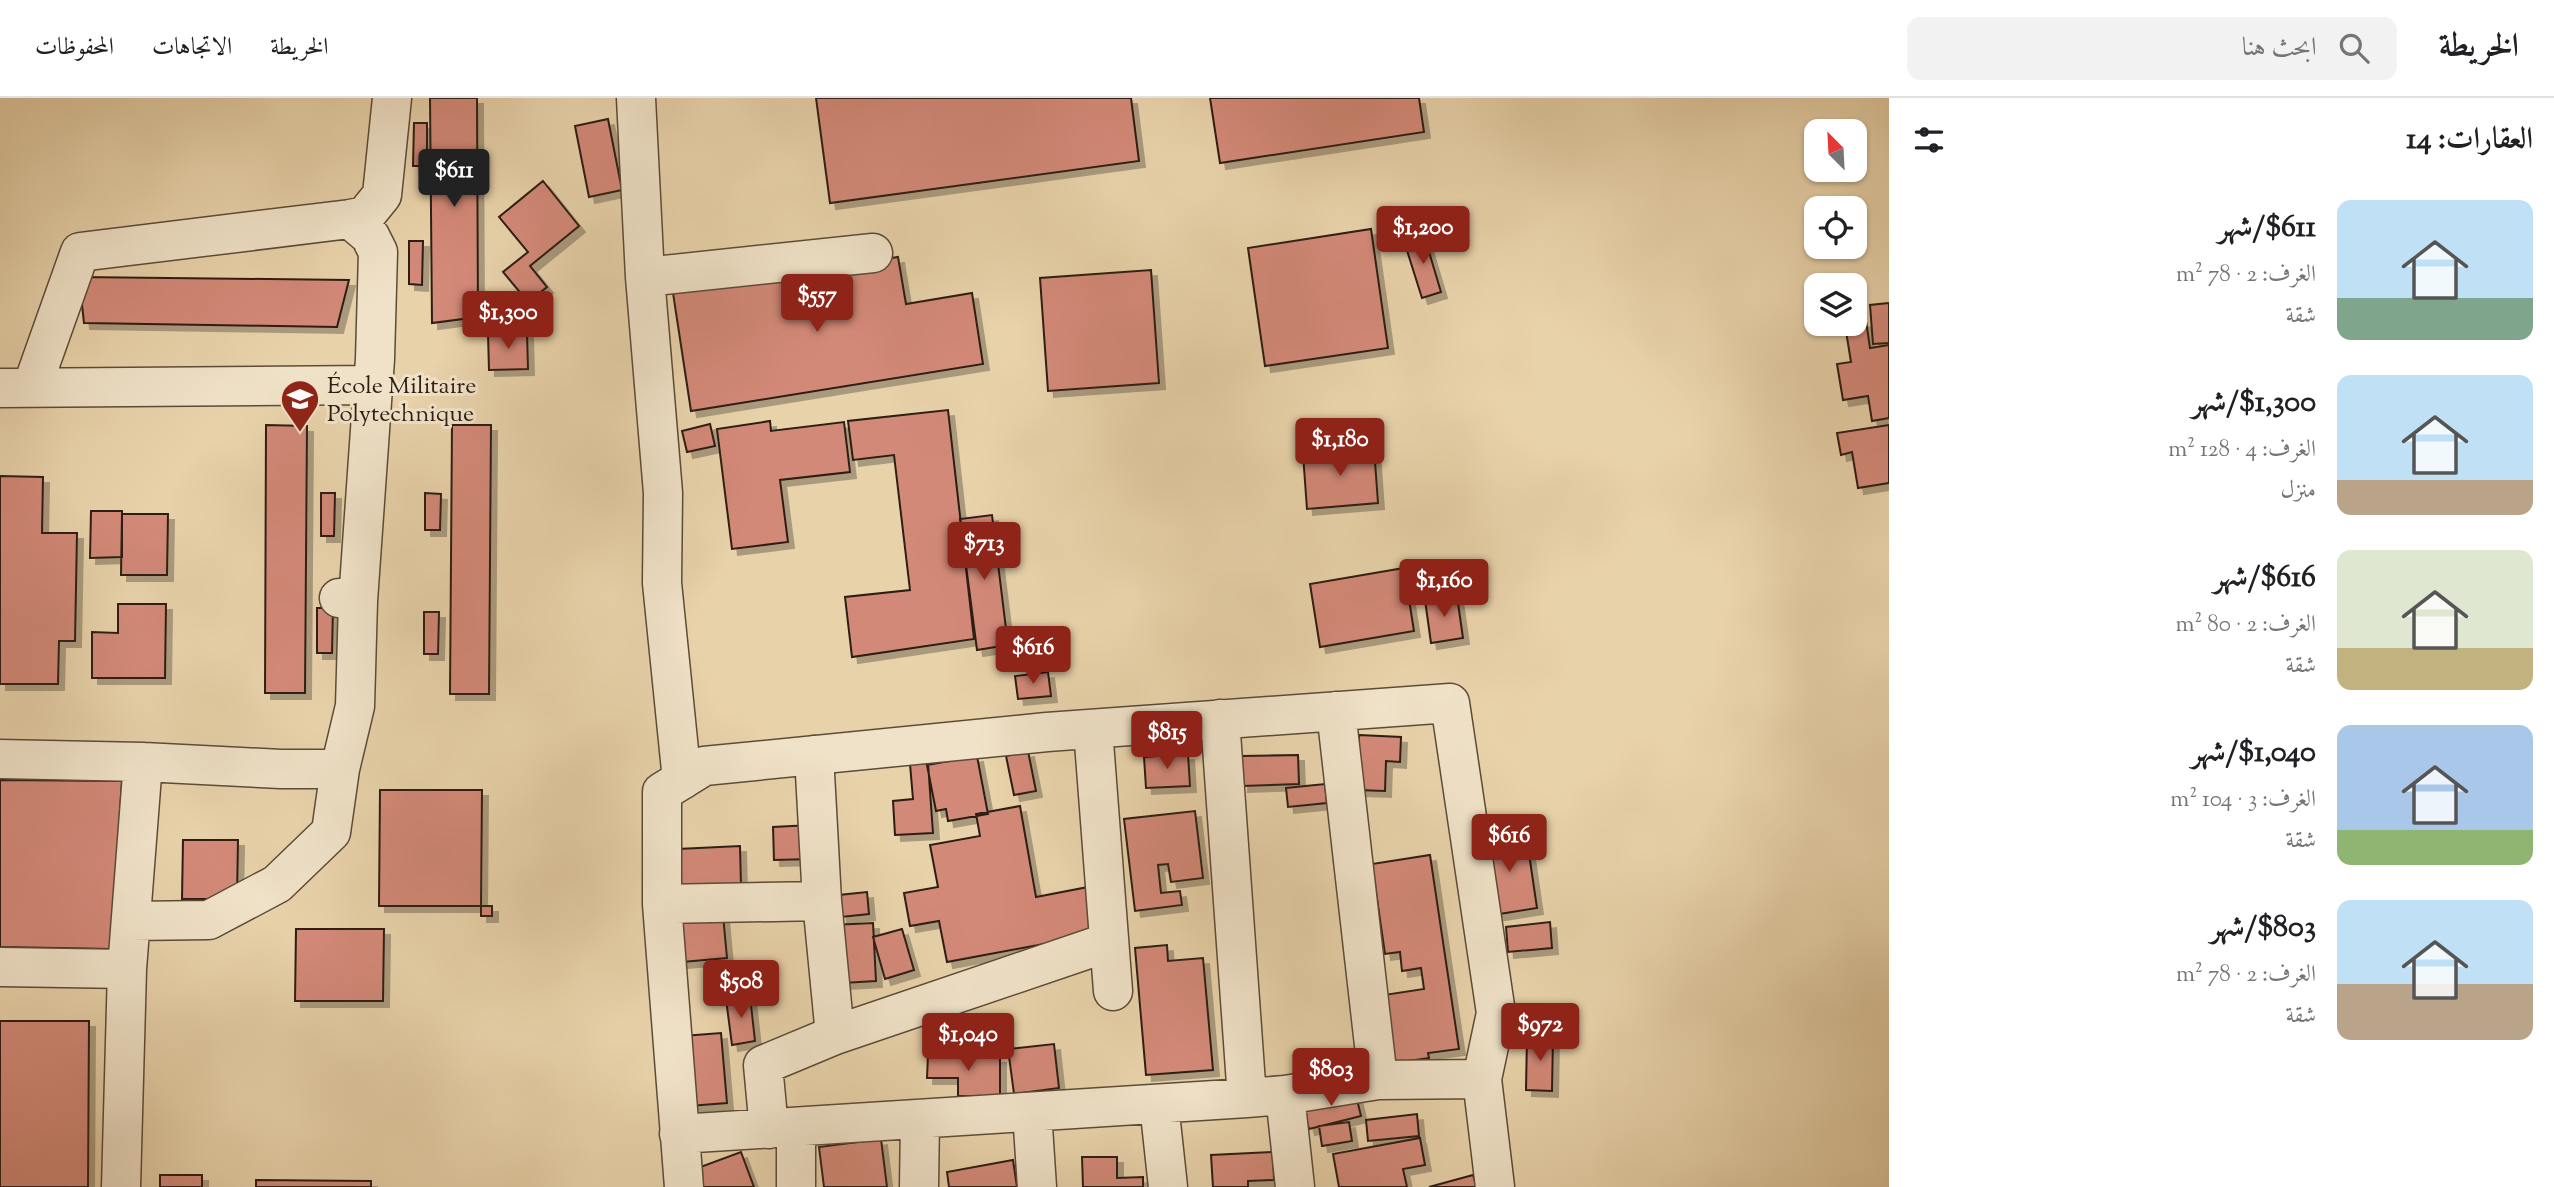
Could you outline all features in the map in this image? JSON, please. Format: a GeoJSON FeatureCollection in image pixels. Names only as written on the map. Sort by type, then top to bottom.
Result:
{"type":"FeatureCollection","features":[{"type":"Feature","properties":{"kind":"street"},"geometry":{"type":"LineString","coordinates":[[373,384],[16,387],[80,252],[366,216],[382,195],[391,98]]}},
{"type":"Feature","properties":{"kind":"street"},"geometry":{"type":"LineString","coordinates":[[636,98],[645,277],[663,493],[662,583],[682,780]]}},
{"type":"Feature","properties":{"kind":"street"},"geometry":{"type":"LineString","coordinates":[[131,921],[209,920],[277,884],[331,832],[340,769],[355,706],[349,599],[373,384],[378,252],[370,236],[350,219]]}},
{"type":"Feature","properties":{"kind":"street"},"geometry":{"type":"LineString","coordinates":[[645,277],[873,253]]}},
{"type":"Feature","properties":{"kind":"street"},"geometry":{"type":"LineString","coordinates":[[684,1187],[662,904],[662,792],[704,766],[1093,729],[1450,703],[1496,1013],[1482,1079],[1495,1187]]}},
{"type":"Feature","properties":{"kind":"street"},"geometry":{"type":"LineString","coordinates":[[1336,711],[1378,1080]]}},
{"type":"Feature","properties":{"kind":"street"},"geometry":{"type":"LineString","coordinates":[[1220,719],[1247,1098]]}},
{"type":"Feature","properties":{"kind":"street"},"geometry":{"type":"LineString","coordinates":[[1093,729],[1113,991]]}},
{"type":"Feature","properties":{"kind":"street"},"geometry":{"type":"LineString","coordinates":[[814,755],[822,901],[835,1035]]}},
{"type":"Feature","properties":{"kind":"street"},"geometry":{"type":"LineString","coordinates":[[0,759],[340,769]]}},
{"type":"Feature","properties":{"kind":"street"},"geometry":{"type":"LineString","coordinates":[[121,1187],[127,969],[143,762]]}},
{"type":"Feature","properties":{"kind":"street"},"geometry":{"type":"LineString","coordinates":[[662,904],[822,901]]}},
{"type":"Feature","properties":{"kind":"street"},"geometry":{"type":"LineString","coordinates":[[796,1187],[763,1065],[835,1035],[1109,942]]}},
{"type":"Feature","properties":{"kind":"street"},"geometry":{"type":"LineString","coordinates":[[0,967],[127,969]]}},
{"type":"Feature","properties":{"kind":"street"},"geometry":{"type":"LineString","coordinates":[[679,1134],[1247,1098],[1285,1095],[1378,1080],[1482,1079]]}},
{"type":"Feature","properties":{"kind":"street"},"geometry":{"type":"LineString","coordinates":[[1285,1095],[1296,1187]]}},
{"type":"Feature","properties":{"kind":"street"},"geometry":{"type":"LineString","coordinates":[[1159,1104],[1168,1187]]}},
{"type":"Feature","properties":{"kind":"street"},"geometry":{"type":"LineString","coordinates":[[1032,1112],[1037,1187]]}},
{"type":"Feature","properties":{"kind":"street"},"geometry":{"type":"LineString","coordinates":[[919,1187],[920,1119]]}},
{"type":"Feature","properties":{"kind":"building"},"geometry":{"type":"Polygon","coordinates":[[[430,98],[477,98],[478,317],[432,323],[430,98]]]}},
{"type":"Feature","properties":{"kind":"building"},"geometry":{"type":"Polygon","coordinates":[[[816,98],[1131,98],[1139,161],[830,203],[816,98]]]}},
{"type":"Feature","properties":{"kind":"building"},"geometry":{"type":"Polygon","coordinates":[[[1210,98],[1419,98],[1424,132],[1220,163],[1210,98]]]}},
{"type":"Feature","properties":{"kind":"building"},"geometry":{"type":"Polygon","coordinates":[[[608,119],[622,190],[589,197],[575,126],[608,119]]]}},
{"type":"Feature","properties":{"kind":"building"},"geometry":{"type":"Polygon","coordinates":[[[414,123],[427,123],[427,166],[413,166],[414,123]]]}},
{"type":"Feature","properties":{"kind":"building"},"geometry":{"type":"Polygon","coordinates":[[[543,181],[579,226],[530,266],[547,287],[528,302],[503,272],[528,252],[499,217],[543,181]]]}},
{"type":"Feature","properties":{"kind":"building"},"geometry":{"type":"Polygon","coordinates":[[[1371,229],[1388,348],[1265,366],[1248,248],[1371,229]]]}},
{"type":"Feature","properties":{"kind":"building"},"geometry":{"type":"Polygon","coordinates":[[[1424,235],[1441,292],[1422,298],[1404,241],[1424,235]]]}},
{"type":"Feature","properties":{"kind":"building"},"geometry":{"type":"Polygon","coordinates":[[[409,241],[423,241],[422,285],[409,284],[409,241]]]}},
{"type":"Feature","properties":{"kind":"building"},"geometry":{"type":"Polygon","coordinates":[[[898,257],[906,304],[972,293],[983,364],[691,411],[673,293],[898,257]]]}},
{"type":"Feature","properties":{"kind":"building"},"geometry":{"type":"Polygon","coordinates":[[[1151,270],[1159,383],[1048,391],[1040,278],[1151,270]]]}},
{"type":"Feature","properties":{"kind":"building"},"geometry":{"type":"Polygon","coordinates":[[[79,277],[349,280],[337,327],[84,323],[79,277]]]}},
{"type":"Feature","properties":{"kind":"building"},"geometry":{"type":"Polygon","coordinates":[[[1889,303],[1889,343],[1873,344],[1870,305],[1889,303]]]}},
{"type":"Feature","properties":{"kind":"building"},"geometry":{"type":"Polygon","coordinates":[[[1867,328],[1870,348],[1889,345],[1889,418],[1872,421],[1868,396],[1843,400],[1837,364],[1851,362],[1847,336],[1867,336],[1867,328]]]}},
{"type":"Feature","properties":{"kind":"building"},"geometry":{"type":"Polygon","coordinates":[[[527,332],[528,369],[489,370],[488,334],[527,332]]]}},
{"type":"Feature","properties":{"kind":"building"},"geometry":{"type":"Polygon","coordinates":[[[948,410],[974,639],[852,657],[845,597],[910,590],[894,455],[853,460],[848,421],[948,410]]]}},
{"type":"Feature","properties":{"kind":"building"},"geometry":{"type":"Polygon","coordinates":[[[770,421],[771,431],[844,422],[850,472],[780,480],[788,542],[732,549],[717,429],[770,421]]]}},
{"type":"Feature","properties":{"kind":"building"},"geometry":{"type":"Polygon","coordinates":[[[710,424],[715,446],[687,452],[682,431],[710,424]]]}},
{"type":"Feature","properties":{"kind":"building"},"geometry":{"type":"Polygon","coordinates":[[[266,425],[307,426],[305,693],[265,693],[266,425]]]}},
{"type":"Feature","properties":{"kind":"building"},"geometry":{"type":"Polygon","coordinates":[[[452,425],[491,425],[489,694],[450,694],[452,425]]]}},
{"type":"Feature","properties":{"kind":"building"},"geometry":{"type":"Polygon","coordinates":[[[1889,425],[1889,483],[1858,488],[1852,452],[1841,455],[1837,433],[1889,425]]]}},
{"type":"Feature","properties":{"kind":"building"},"geometry":{"type":"Polygon","coordinates":[[[1374,448],[1378,503],[1307,509],[1303,454],[1374,448]]]}},
{"type":"Feature","properties":{"kind":"building"},"geometry":{"type":"Polygon","coordinates":[[[0,476],[43,477],[42,533],[77,533],[75,641],[59,641],[58,684],[0,684],[0,476]]]}},
{"type":"Feature","properties":{"kind":"building"},"geometry":{"type":"Polygon","coordinates":[[[321,493],[335,493],[334,536],[321,536],[321,493]]]}},
{"type":"Feature","properties":{"kind":"building"},"geometry":{"type":"Polygon","coordinates":[[[425,493],[441,494],[440,530],[425,530],[425,493]]]}},
{"type":"Feature","properties":{"kind":"building"},"geometry":{"type":"Polygon","coordinates":[[[91,511],[122,511],[122,557],[90,558],[91,511]]]}},
{"type":"Feature","properties":{"kind":"building"},"geometry":{"type":"Polygon","coordinates":[[[122,514],[168,514],[167,575],[121,575],[122,514]]]}},
{"type":"Feature","properties":{"kind":"building"},"geometry":{"type":"Polygon","coordinates":[[[992,515],[1008,645],[977,650],[960,519],[992,515]]]}},
{"type":"Feature","properties":{"kind":"building"},"geometry":{"type":"Polygon","coordinates":[[[1404,568],[1414,631],[1320,647],[1310,584],[1404,568]]]}},
{"type":"Feature","properties":{"kind":"building"},"geometry":{"type":"Polygon","coordinates":[[[1457,596],[1463,638],[1431,643],[1425,600],[1457,596]]]}},
{"type":"Feature","properties":{"kind":"building"},"geometry":{"type":"Polygon","coordinates":[[[118,604],[166,604],[165,678],[92,678],[92,632],[118,633],[118,604]]]}},
{"type":"Feature","properties":{"kind":"building"},"geometry":{"type":"Polygon","coordinates":[[[317,608],[333,608],[332,653],[317,653],[317,608]]]}},
{"type":"Feature","properties":{"kind":"building"},"geometry":{"type":"Polygon","coordinates":[[[424,612],[439,612],[438,654],[424,654],[424,612]]]}},
{"type":"Feature","properties":{"kind":"building"},"geometry":{"type":"Polygon","coordinates":[[[1048,672],[1051,696],[1018,699],[1015,676],[1048,672]]]}},
{"type":"Feature","properties":{"kind":"building"},"geometry":{"type":"Polygon","coordinates":[[[1359,735],[1401,737],[1400,762],[1386,761],[1385,791],[1357,790],[1359,735]]]}},
{"type":"Feature","properties":{"kind":"building"},"geometry":{"type":"Polygon","coordinates":[[[1028,751],[1036,791],[1014,795],[1006,756],[1028,751]]]}},
{"type":"Feature","properties":{"kind":"building"},"geometry":{"type":"Polygon","coordinates":[[[1188,754],[1190,786],[1146,788],[1144,757],[1188,754]]]}},
{"type":"Feature","properties":{"kind":"building"},"geometry":{"type":"Polygon","coordinates":[[[1298,755],[1299,784],[1242,786],[1242,756],[1298,755]]]}},
{"type":"Feature","properties":{"kind":"building"},"geometry":{"type":"Polygon","coordinates":[[[977,756],[988,814],[948,821],[946,809],[936,811],[927,765],[977,756]]]}},
{"type":"Feature","properties":{"kind":"building"},"geometry":{"type":"Polygon","coordinates":[[[928,763],[933,833],[895,835],[893,801],[913,799],[910,764],[928,763]]]}},
{"type":"Feature","properties":{"kind":"building"},"geometry":{"type":"Polygon","coordinates":[[[0,780],[122,781],[111,949],[0,947],[0,780]]]}},
{"type":"Feature","properties":{"kind":"building"},"geometry":{"type":"Polygon","coordinates":[[[1325,784],[1327,803],[1288,807],[1286,788],[1325,784]]]}},
{"type":"Feature","properties":{"kind":"building"},"geometry":{"type":"Polygon","coordinates":[[[380,790],[482,790],[481,906],[379,906],[380,790]]]}},
{"type":"Feature","properties":{"kind":"building"},"geometry":{"type":"Polygon","coordinates":[[[1020,806],[1036,897],[1088,887],[1097,934],[947,962],[939,921],[910,926],[904,893],[938,887],[930,845],[980,836],[976,814],[1020,806]]]}},
{"type":"Feature","properties":{"kind":"building"},"geometry":{"type":"Polygon","coordinates":[[[1195,811],[1203,878],[1171,882],[1168,864],[1158,865],[1161,893],[1180,891],[1182,905],[1135,911],[1124,819],[1195,811]]]}},
{"type":"Feature","properties":{"kind":"building"},"geometry":{"type":"Polygon","coordinates":[[[811,825],[812,859],[774,860],[773,827],[811,825]]]}},
{"type":"Feature","properties":{"kind":"building"},"geometry":{"type":"Polygon","coordinates":[[[1526,833],[1537,908],[1493,915],[1481,840],[1526,833]]]}},
{"type":"Feature","properties":{"kind":"building"},"geometry":{"type":"Polygon","coordinates":[[[183,840],[238,840],[237,899],[182,899],[183,840]]]}},
{"type":"Feature","properties":{"kind":"building"},"geometry":{"type":"Polygon","coordinates":[[[740,846],[741,886],[680,889],[678,849],[740,846]]]}},
{"type":"Feature","properties":{"kind":"building"},"geometry":{"type":"Polygon","coordinates":[[[1430,855],[1459,1049],[1428,1053],[1429,1058],[1394,1063],[1384,995],[1424,989],[1421,968],[1402,971],[1400,952],[1385,954],[1372,864],[1430,855]]]}},
{"type":"Feature","properties":{"kind":"building"},"geometry":{"type":"Polygon","coordinates":[[[867,892],[869,914],[841,917],[839,895],[867,892]]]}},
{"type":"Feature","properties":{"kind":"building"},"geometry":{"type":"Polygon","coordinates":[[[481,906],[492,906],[492,916],[481,916],[481,906]]]}},
{"type":"Feature","properties":{"kind":"building"},"geometry":{"type":"Polygon","coordinates":[[[723,915],[727,958],[671,963],[667,921],[723,915]]]}},
{"type":"Feature","properties":{"kind":"building"},"geometry":{"type":"Polygon","coordinates":[[[1550,922],[1552,948],[1508,952],[1506,927],[1550,922]]]}},
{"type":"Feature","properties":{"kind":"building"},"geometry":{"type":"Polygon","coordinates":[[[873,923],[876,981],[843,983],[832,925],[873,923]]]}},
{"type":"Feature","properties":{"kind":"building"},"geometry":{"type":"Polygon","coordinates":[[[296,929],[384,929],[383,1001],[295,1001],[296,929]]]}},
{"type":"Feature","properties":{"kind":"building"},"geometry":{"type":"Polygon","coordinates":[[[902,929],[914,970],[885,979],[873,937],[902,929]]]}},
{"type":"Feature","properties":{"kind":"building"},"geometry":{"type":"Polygon","coordinates":[[[1167,945],[1168,961],[1203,958],[1213,1070],[1146,1075],[1135,948],[1167,945]]]}},
{"type":"Feature","properties":{"kind":"building"},"geometry":{"type":"Polygon","coordinates":[[[750,996],[755,1041],[732,1045],[726,999],[750,996]]]}},
{"type":"Feature","properties":{"kind":"building"},"geometry":{"type":"Polygon","coordinates":[[[0,1021],[89,1021],[88,1187],[0,1187],[0,1021]]]}},
{"type":"Feature","properties":{"kind":"building"},"geometry":{"type":"Polygon","coordinates":[[[721,1033],[727,1103],[689,1106],[683,1036],[721,1033]]]}},
{"type":"Feature","properties":{"kind":"building"},"geometry":{"type":"Polygon","coordinates":[[[1527,1036],[1553,1037],[1552,1091],[1526,1090],[1527,1036]]]}},
{"type":"Feature","properties":{"kind":"building"},"geometry":{"type":"Polygon","coordinates":[[[1054,1044],[1059,1088],[1014,1094],[1008,1049],[1054,1044]]]}},
{"type":"Feature","properties":{"kind":"building"},"geometry":{"type":"Polygon","coordinates":[[[928,1055],[1000,1057],[1000,1096],[958,1096],[958,1078],[927,1078],[928,1055]]]}},
{"type":"Feature","properties":{"kind":"building"},"geometry":{"type":"Polygon","coordinates":[[[1354,1087],[1361,1116],[1309,1129],[1301,1101],[1354,1087]]]}},
{"type":"Feature","properties":{"kind":"building"},"geometry":{"type":"Polygon","coordinates":[[[1417,1114],[1419,1136],[1368,1141],[1366,1120],[1417,1114]]]}},
{"type":"Feature","properties":{"kind":"building"},"geometry":{"type":"Polygon","coordinates":[[[1349,1122],[1352,1141],[1322,1146],[1319,1126],[1349,1122]]]}},
{"type":"Feature","properties":{"kind":"building"},"geometry":{"type":"Polygon","coordinates":[[[1420,1138],[1425,1165],[1403,1169],[1407,1187],[1339,1187],[1333,1154],[1420,1138]]]}},
{"type":"Feature","properties":{"kind":"building"},"geometry":{"type":"Polygon","coordinates":[[[881,1139],[887,1187],[824,1187],[819,1147],[881,1139]]]}},
{"type":"Feature","properties":{"kind":"building"},"geometry":{"type":"Polygon","coordinates":[[[741,1152],[754,1187],[702,1187],[695,1169],[741,1152]]]}},
{"type":"Feature","properties":{"kind":"building"},"geometry":{"type":"Polygon","coordinates":[[[1273,1152],[1274,1180],[1248,1181],[1248,1187],[1213,1187],[1211,1155],[1273,1152]]]}},
{"type":"Feature","properties":{"kind":"building"},"geometry":{"type":"Polygon","coordinates":[[[1082,1157],[1117,1157],[1117,1178],[1143,1177],[1143,1187],[1083,1187],[1082,1157]]]}},
{"type":"Feature","properties":{"kind":"building"},"geometry":{"type":"Polygon","coordinates":[[[1013,1160],[1017,1187],[949,1187],[947,1172],[1013,1160]]]}},
{"type":"Feature","properties":{"kind":"building"},"geometry":{"type":"Polygon","coordinates":[[[160,1175],[202,1175],[202,1187],[160,1187],[160,1175]]]}},
{"type":"Feature","properties":{"kind":"building"},"geometry":{"type":"Polygon","coordinates":[[[1473,1175],[1477,1187],[1429,1187],[1473,1175]]]}},
{"type":"Feature","properties":{"kind":"building"},"geometry":{"type":"Polygon","coordinates":[[[256,1180],[371,1181],[371,1187],[256,1187],[256,1180]]]}},
{"type":"Feature","properties":{"kind":"place","name":"École Militaire Polytechnique"},"geometry":{"type":"Point","coordinates":[300,433]}}]}
